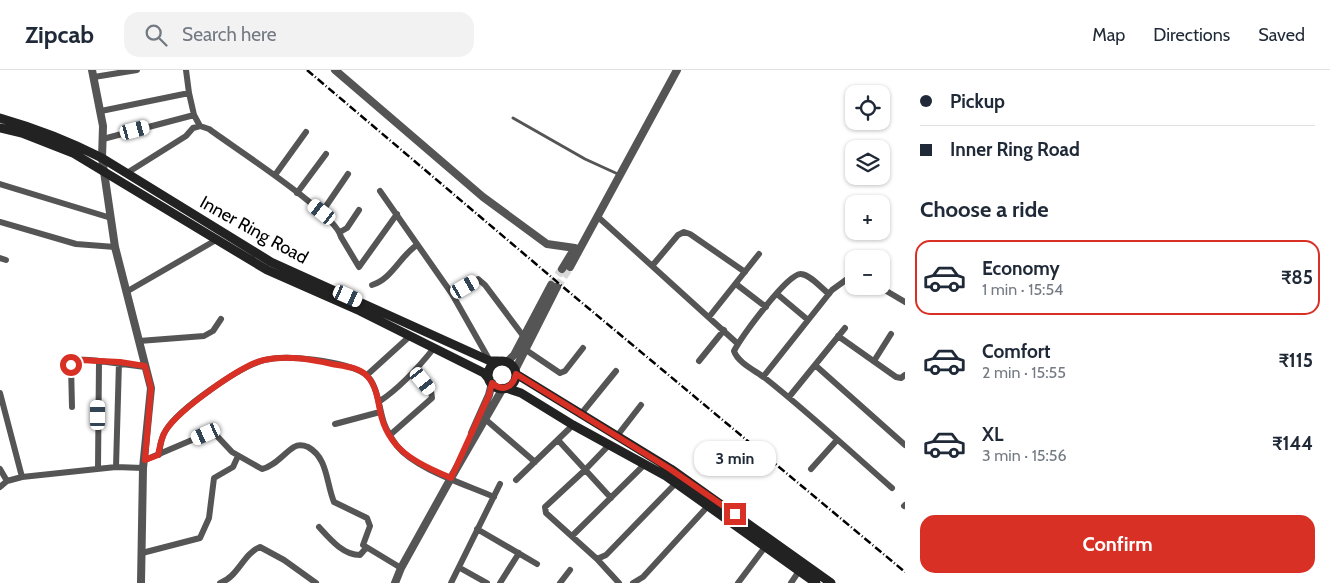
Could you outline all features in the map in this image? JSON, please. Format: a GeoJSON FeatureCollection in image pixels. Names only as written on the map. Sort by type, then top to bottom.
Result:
{"type":"FeatureCollection","features":[{"type":"Feature","properties":{"kind":"main road","name":"Inner Ring Road"},"geometry":{"type":"LineString","coordinates":[[0,118],[68,141],[102,158],[271,262],[498,361]]}},
{"type":"Feature","properties":{"kind":"main road","name":"Inner Ring Road"},"geometry":{"type":"LineString","coordinates":[[0,128],[22,133],[73,153],[267,270],[360,311],[484,373],[490,381]]}},
{"type":"Feature","properties":{"kind":"main road"},"geometry":{"type":"LineString","coordinates":[[816,583],[676,483],[521,393],[499,388],[490,381],[489,370],[491,366],[498,361],[510,364],[515,372],[670,469],[831,583]]}},
{"type":"Feature","properties":{"kind":"main road"},"geometry":{"type":"LineString","coordinates":[[505,388],[514,382],[515,372]]}},
{"type":"Feature","properties":{"kind":"street"},"geometry":{"type":"LineString","coordinates":[[136,70],[93,74],[104,126],[103,172],[115,246],[151,388],[144,464],[141,583]]}},
{"type":"Feature","properties":{"kind":"street"},"geometry":{"type":"LineString","coordinates":[[186,70],[194,116],[200,126]]}},
{"type":"Feature","properties":{"kind":"street"},"geometry":{"type":"LineString","coordinates":[[335,70],[483,197],[546,244],[575,248]]}},
{"type":"Feature","properties":{"kind":"street"},"geometry":{"type":"LineString","coordinates":[[620,177],[575,248],[566,268],[620,177],[677,70]]}},
{"type":"Feature","properties":{"kind":"street"},"geometry":{"type":"LineString","coordinates":[[101,111],[189,93]]}},
{"type":"Feature","properties":{"kind":"street"},"geometry":{"type":"LineString","coordinates":[[103,139],[194,116]]}},
{"type":"Feature","properties":{"kind":"street"},"geometry":{"type":"LineString","coordinates":[[127,174],[186,136],[193,128],[200,126],[209,129],[322,212],[340,232],[341,237],[359,267],[396,214]]}},
{"type":"Feature","properties":{"kind":"street"},"geometry":{"type":"LineString","coordinates":[[274,175],[306,132]]}},
{"type":"Feature","properties":{"kind":"street"},"geometry":{"type":"LineString","coordinates":[[297,193],[326,154]]}},
{"type":"Feature","properties":{"kind":"street"},"geometry":{"type":"LineString","coordinates":[[322,212],[348,174]]}},
{"type":"Feature","properties":{"kind":"street"},"geometry":{"type":"LineString","coordinates":[[0,184],[111,218]]}},
{"type":"Feature","properties":{"kind":"street"},"geometry":{"type":"LineString","coordinates":[[380,191],[498,361],[514,355],[554,286],[515,372]]}},
{"type":"Feature","properties":{"kind":"street"},"geometry":{"type":"LineString","coordinates":[[340,232],[347,228],[359,210]]}},
{"type":"Feature","properties":{"kind":"street"},"geometry":{"type":"LineString","coordinates":[[597,216],[738,344]]}},
{"type":"Feature","properties":{"kind":"street"},"geometry":{"type":"LineString","coordinates":[[0,222],[76,244],[115,246]]}},
{"type":"Feature","properties":{"kind":"street"},"geometry":{"type":"LineString","coordinates":[[652,266],[678,235],[684,232],[690,234],[745,272]]}},
{"type":"Feature","properties":{"kind":"street"},"geometry":{"type":"LineString","coordinates":[[126,292],[216,240]]}},
{"type":"Feature","properties":{"kind":"street"},"geometry":{"type":"LineString","coordinates":[[372,285],[387,276],[409,250],[417,245]]}},
{"type":"Feature","properties":{"kind":"street"},"geometry":{"type":"LineString","coordinates":[[709,317],[759,254]]}},
{"type":"Feature","properties":{"kind":"street"},"geometry":{"type":"LineString","coordinates":[[829,294],[801,274],[792,277],[776,294],[734,351],[735,354],[788,397],[892,488]]}},
{"type":"Feature","properties":{"kind":"street"},"geometry":{"type":"LineString","coordinates":[[452,294],[478,279],[524,337]]}},
{"type":"Feature","properties":{"kind":"street"},"geometry":{"type":"LineString","coordinates":[[763,377],[832,290],[845,281]]}},
{"type":"Feature","properties":{"kind":"street"},"geometry":{"type":"LineString","coordinates":[[736,284],[766,307]]}},
{"type":"Feature","properties":{"kind":"street"},"geometry":{"type":"LineString","coordinates":[[890,293],[905,302]]}},
{"type":"Feature","properties":{"kind":"street"},"geometry":{"type":"LineString","coordinates":[[776,294],[808,320]]}},
{"type":"Feature","properties":{"kind":"street"},"geometry":{"type":"LineString","coordinates":[[139,341],[204,336],[213,331],[221,319]]}},
{"type":"Feature","properties":{"kind":"street"},"geometry":{"type":"LineString","coordinates":[[788,397],[845,328]]}},
{"type":"Feature","properties":{"kind":"street"},"geometry":{"type":"LineString","coordinates":[[699,361],[724,330]]}},
{"type":"Feature","properties":{"kind":"street"},"geometry":{"type":"LineString","coordinates":[[874,361],[891,334]]}},
{"type":"Feature","properties":{"kind":"street"},"geometry":{"type":"LineString","coordinates":[[367,376],[410,336]]}},
{"type":"Feature","properties":{"kind":"street"},"geometry":{"type":"LineString","coordinates":[[838,336],[896,377],[901,378],[905,375]]}},
{"type":"Feature","properties":{"kind":"street"},"geometry":{"type":"LineString","coordinates":[[380,401],[415,372],[434,348]]}},
{"type":"Feature","properties":{"kind":"street"},"geometry":{"type":"LineString","coordinates":[[526,350],[560,373],[565,371],[583,348]]}},
{"type":"Feature","properties":{"kind":"street"},"geometry":{"type":"LineString","coordinates":[[158,455],[162,438],[167,428],[183,412],[230,376],[262,360],[300,357],[354,369],[367,376],[380,401],[380,412],[390,435],[404,454],[417,463],[453,475],[494,497]]}},
{"type":"Feature","properties":{"kind":"street"},"geometry":{"type":"LineString","coordinates":[[72,407],[71,365],[74,361],[120,362],[145,366]]}},
{"type":"Feature","properties":{"kind":"street"},"geometry":{"type":"LineString","coordinates":[[98,468],[99,361]]}},
{"type":"Feature","properties":{"kind":"street"},"geometry":{"type":"LineString","coordinates":[[116,467],[120,362]]}},
{"type":"Feature","properties":{"kind":"street"},"geometry":{"type":"LineString","coordinates":[[815,365],[905,445]]}},
{"type":"Feature","properties":{"kind":"street"},"geometry":{"type":"LineString","coordinates":[[581,414],[616,371]]}},
{"type":"Feature","properties":{"kind":"street"},"geometry":{"type":"LineString","coordinates":[[390,435],[432,398],[431,391],[415,372]]}},
{"type":"Feature","properties":{"kind":"street"},"geometry":{"type":"LineString","coordinates":[[453,475],[489,395],[490,381]]}},
{"type":"Feature","properties":{"kind":"street"},"geometry":{"type":"LineString","coordinates":[[395,583],[453,475],[505,388]]}},
{"type":"Feature","properties":{"kind":"street"},"geometry":{"type":"LineString","coordinates":[[0,393],[22,477]]}},
{"type":"Feature","properties":{"kind":"street"},"geometry":{"type":"LineString","coordinates":[[617,436],[641,405]]}},
{"type":"Feature","properties":{"kind":"street"},"geometry":{"type":"LineString","coordinates":[[335,424],[380,412]]}},
{"type":"Feature","properties":{"kind":"street"},"geometry":{"type":"LineString","coordinates":[[485,419],[535,462]]}},
{"type":"Feature","properties":{"kind":"street"},"geometry":{"type":"LineString","coordinates":[[516,480],[574,425]]}},
{"type":"Feature","properties":{"kind":"street"},"geometry":{"type":"LineString","coordinates":[[0,487],[7,481],[22,477],[144,464],[158,455],[206,434],[217,436],[232,452],[262,469],[276,462],[295,446],[305,445],[319,457],[326,470],[334,502],[367,518],[370,526],[363,545],[402,568]]}},
{"type":"Feature","properties":{"kind":"street"},"geometry":{"type":"LineString","coordinates":[[558,440],[611,498]]}},
{"type":"Feature","properties":{"kind":"street"},"geometry":{"type":"LineString","coordinates":[[811,469],[837,440]]}},
{"type":"Feature","properties":{"kind":"street"},"geometry":{"type":"LineString","coordinates":[[610,444],[545,507],[546,513],[619,583]]}},
{"type":"Feature","properties":{"kind":"street"},"geometry":{"type":"LineString","coordinates":[[142,553],[200,538],[209,518],[214,478],[233,467],[238,456]]}},
{"type":"Feature","properties":{"kind":"street"},"geometry":{"type":"LineString","coordinates":[[572,536],[645,464]]}},
{"type":"Feature","properties":{"kind":"street"},"geometry":{"type":"LineString","coordinates":[[0,469],[7,481]]}},
{"type":"Feature","properties":{"kind":"street"},"geometry":{"type":"LineString","coordinates":[[597,560],[606,555],[676,483]]}},
{"type":"Feature","properties":{"kind":"street"},"geometry":{"type":"LineString","coordinates":[[452,583],[500,484]]}},
{"type":"Feature","properties":{"kind":"street"},"geometry":{"type":"LineString","coordinates":[[633,583],[643,577],[708,506]]}},
{"type":"Feature","properties":{"kind":"street"},"geometry":{"type":"LineString","coordinates":[[318,527],[336,546],[347,551],[360,555],[366,548]]}},
{"type":"Feature","properties":{"kind":"street"},"geometry":{"type":"LineString","coordinates":[[477,529],[537,564]]}},
{"type":"Feature","properties":{"kind":"street"},"geometry":{"type":"LineString","coordinates":[[220,583],[230,578],[248,556],[260,546],[284,560],[315,583]]}},
{"type":"Feature","properties":{"kind":"street"},"geometry":{"type":"LineString","coordinates":[[738,583],[765,547]]}},
{"type":"Feature","properties":{"kind":"street"},"geometry":{"type":"LineString","coordinates":[[500,583],[519,553]]}},
{"type":"Feature","properties":{"kind":"street"},"geometry":{"type":"LineString","coordinates":[[460,568],[487,583]]}},
{"type":"Feature","properties":{"kind":"street"},"geometry":{"type":"LineString","coordinates":[[560,583],[570,570]]}},
{"type":"Feature","properties":{"kind":"street"},"geometry":{"type":"LineString","coordinates":[[790,583],[799,571]]}},
{"type":"Feature","properties":{"kind":"lane"},"geometry":{"type":"LineString","coordinates":[[513,118],[620,177]]}},
{"type":"Feature","properties":{"kind":"tunnel"},"geometry":{"type":"LineString","coordinates":[[557,287],[570,267]]}},
{"type":"Feature","properties":{"kind":"tunnel"},"geometry":{"type":"LineString","coordinates":[[551,285],[562,269]]}},
{"type":"Feature","properties":{"kind":"railway"},"geometry":{"type":"LineString","coordinates":[[307,70],[569,292],[905,572]]}},
{"type":"Feature","properties":{"kind":"route"},"geometry":{"type":"LineString","coordinates":[[71,365],[74,361],[80,360],[120,362],[145,366],[151,388],[145,460],[158,455],[162,438],[167,428],[183,412],[230,376],[262,360],[300,357],[354,369],[367,376],[380,401],[380,412],[385,425],[396,445],[404,454],[417,463],[451,478],[489,395],[492,383],[499,388],[506,388],[514,382],[516,374],[670,469],[735,514]]}}]}
